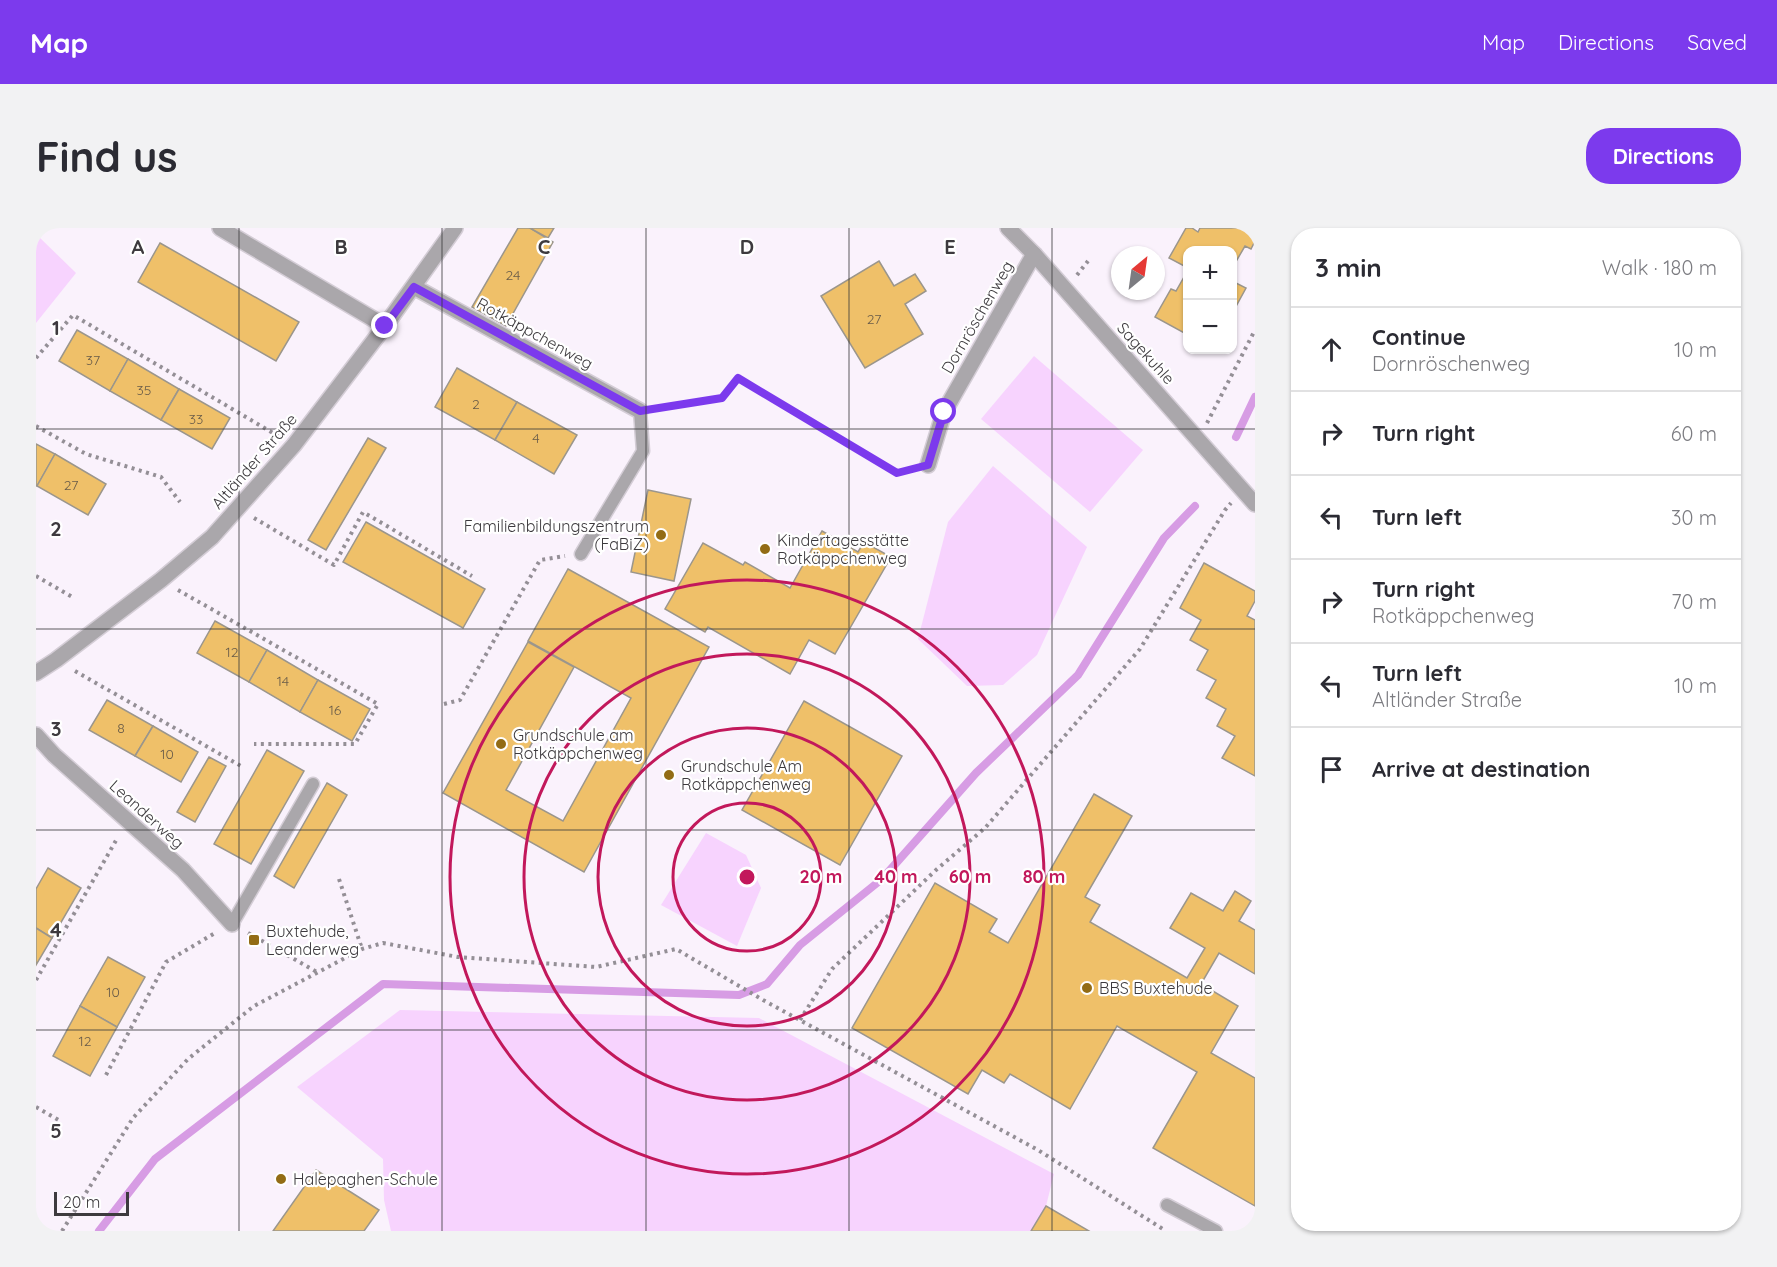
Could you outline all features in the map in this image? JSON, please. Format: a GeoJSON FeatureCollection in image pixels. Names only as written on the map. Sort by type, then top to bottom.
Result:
{"type":"FeatureCollection","features":[{"type":"Feature","properties":{"kind":"street"},"geometry":{"type":"LineString","coordinates":[[220,228],[385,326]]}},
{"type":"Feature","properties":{"kind":"street","name":"Altländer Straße"},"geometry":{"type":"LineString","coordinates":[[36,673],[161,580],[212,537],[294,445],[414,287],[454,228]]}},
{"type":"Feature","properties":{"kind":"street","name":"Sagekuhle"},"geometry":{"type":"LineString","coordinates":[[1008,228],[1255,504]]}},
{"type":"Feature","properties":{"kind":"street","name":"Dornröschenweg"},"geometry":{"type":"LineString","coordinates":[[928,465],[944,412],[1034,255]]}},
{"type":"Feature","properties":{"kind":"street","name":"Rotkäppchenweg"},"geometry":{"type":"LineString","coordinates":[[414,287],[640,411]]}},
{"type":"Feature","properties":{"kind":"street","name":"Leanderweg"},"geometry":{"type":"LineString","coordinates":[[36,735],[54,755],[183,870],[232,924]]}},
{"type":"Feature","properties":{"kind":"lane"},"geometry":{"type":"LineString","coordinates":[[581,554],[643,451],[640,411]]}},
{"type":"Feature","properties":{"kind":"lane"},"geometry":{"type":"LineString","coordinates":[[232,924],[313,784]]}},
{"type":"Feature","properties":{"kind":"lane"},"geometry":{"type":"LineString","coordinates":[[1167,1205],[1216,1231]]}},
{"type":"Feature","properties":{"kind":"path"},"geometry":{"type":"LineString","coordinates":[[36,358],[73,315],[294,445]]}},
{"type":"Feature","properties":{"kind":"path"},"geometry":{"type":"LineString","coordinates":[[1197,438],[1210,418],[1255,330]]}},
{"type":"Feature","properties":{"kind":"path"},"geometry":{"type":"LineString","coordinates":[[640,411],[722,398],[738,378],[897,473],[928,465]]}},
{"type":"Feature","properties":{"kind":"path"},"geometry":{"type":"LineString","coordinates":[[36,426],[86,454],[161,477],[180,502]]}},
{"type":"Feature","properties":{"kind":"path"},"geometry":{"type":"LineString","coordinates":[[800,1020],[832,969],[936,870],[985,828],[1140,649],[1224,510],[1242,489]]}},
{"type":"Feature","properties":{"kind":"path"},"geometry":{"type":"LineString","coordinates":[[238,509],[334,565],[363,512],[472,576]]}},
{"type":"Feature","properties":{"kind":"path"},"geometry":{"type":"LineString","coordinates":[[444,704],[460,700],[540,560],[581,554]]}},
{"type":"Feature","properties":{"kind":"path"},"geometry":{"type":"LineString","coordinates":[[36,576],[74,598]]}},
{"type":"Feature","properties":{"kind":"path"},"geometry":{"type":"LineString","coordinates":[[161,580],[378,704],[355,744],[254,744]]}},
{"type":"Feature","properties":{"kind":"path"},"geometry":{"type":"LineString","coordinates":[[56,660],[241,766]]}},
{"type":"Feature","properties":{"kind":"path"},"geometry":{"type":"LineString","coordinates":[[36,980],[128,821]]}},
{"type":"Feature","properties":{"kind":"path"},"geometry":{"type":"LineString","coordinates":[[339,879],[362,949]]}},
{"type":"Feature","properties":{"kind":"path"},"geometry":{"type":"LineString","coordinates":[[105,1075],[166,962],[232,924],[317,972]]}},
{"type":"Feature","properties":{"kind":"path"},"geometry":{"type":"LineString","coordinates":[[62,1231],[133,1118],[188,1059],[254,1006],[362,949],[383,943],[458,957],[596,968],[676,949],[763,1000],[1038,1150],[1166,1231]]}},
{"type":"Feature","properties":{"kind":"path"},"geometry":{"type":"LineString","coordinates":[[36,1107],[62,1122]]}},
{"type":"Feature","properties":{"kind":"shaded area"},"geometry":{"type":"Polygon","coordinates":[[[36,234],[76,273],[36,323],[36,234]]]}},
{"type":"Feature","properties":{"kind":"shaded area"},"geometry":{"type":"Polygon","coordinates":[[[1034,356],[1143,450],[1090,512],[981,419],[1034,356]]]}},
{"type":"Feature","properties":{"kind":"shaded area"},"geometry":{"type":"Polygon","coordinates":[[[993,466],[1087,547],[1037,655],[1003,685],[967,686],[918,639],[948,522],[993,466]]]}},
{"type":"Feature","properties":{"kind":"shaded area"},"geometry":{"type":"Polygon","coordinates":[[[706,833],[746,855],[761,888],[737,946],[661,905],[706,833]]]}},
{"type":"Feature","properties":{"kind":"shaded area"},"geometry":{"type":"Polygon","coordinates":[[[400,1010],[759,1018],[1054,1174],[1046,1206],[1031,1231],[391,1231],[384,1200],[383,1159],[297,1087],[400,1010]]]}},
{"type":"Feature","properties":{"kind":"building"},"geometry":{"type":"Polygon","coordinates":[[[518,228],[530,228],[553,242],[506,326],[472,307],[518,228]]]}},
{"type":"Feature","properties":{"kind":"building"},"geometry":{"type":"Polygon","coordinates":[[[530,228],[554,228],[548,238],[530,228]]]}},
{"type":"Feature","properties":{"kind":"building"},"geometry":{"type":"Polygon","coordinates":[[[1186,228],[1192,228],[1198,232],[1200,228],[1255,228],[1255,241],[1251,249],[1245,246],[1237,260],[1237,246],[1183,246],[1183,265],[1169,258],[1186,228]]]}},
{"type":"Feature","properties":{"kind":"building"},"geometry":{"type":"Polygon","coordinates":[[[160,243],[299,322],[276,361],[138,282],[160,243]]]}},
{"type":"Feature","properties":{"kind":"building"},"geometry":{"type":"Polygon","coordinates":[[[879,261],[894,286],[915,274],[926,291],[905,304],[923,334],[865,368],[821,296],[879,261]]]}},
{"type":"Feature","properties":{"kind":"building"},"geometry":{"type":"Polygon","coordinates":[[[1183,279],[1183,332],[1155,317],[1171,289],[1176,291],[1183,279]]]}},
{"type":"Feature","properties":{"kind":"building"},"geometry":{"type":"Polygon","coordinates":[[[1237,284],[1246,288],[1237,304],[1237,284]]]}},
{"type":"Feature","properties":{"kind":"building"},"geometry":{"type":"Polygon","coordinates":[[[77,330],[128,359],[110,391],[59,361],[77,330]]]}},
{"type":"Feature","properties":{"kind":"building"},"geometry":{"type":"Polygon","coordinates":[[[128,359],[179,389],[161,420],[110,391],[128,359]]]}},
{"type":"Feature","properties":{"kind":"building"},"geometry":{"type":"Polygon","coordinates":[[[457,368],[517,402],[495,440],[435,407],[457,368]]]}},
{"type":"Feature","properties":{"kind":"building"},"geometry":{"type":"Polygon","coordinates":[[[179,389],[230,418],[212,449],[161,420],[179,389]]]}},
{"type":"Feature","properties":{"kind":"building"},"geometry":{"type":"Polygon","coordinates":[[[517,402],[577,435],[554,474],[495,440],[517,402]]]}},
{"type":"Feature","properties":{"kind":"building"},"geometry":{"type":"Polygon","coordinates":[[[368,438],[386,448],[326,550],[308,540],[368,438]]]}},
{"type":"Feature","properties":{"kind":"building"},"geometry":{"type":"Polygon","coordinates":[[[36,444],[55,454],[37,486],[36,485],[36,444]]]}},
{"type":"Feature","properties":{"kind":"building"},"geometry":{"type":"Polygon","coordinates":[[[55,454],[106,484],[88,515],[37,486],[55,454]]]}},
{"type":"Feature","properties":{"kind":"building","name":"Familienbildungszentrum (FaBiZ)"},"geometry":{"type":"Polygon","coordinates":[[[648,490],[691,499],[674,581],[631,572],[648,490]]]}},
{"type":"Feature","properties":{"kind":"building"},"geometry":{"type":"Polygon","coordinates":[[[366,522],[485,589],[463,628],[343,562],[366,522]]]}},
{"type":"Feature","properties":{"kind":"building"},"geometry":{"type":"Polygon","coordinates":[[[822,531],[858,552],[864,542],[891,557],[835,654],[809,640],[790,674],[708,627],[705,632],[665,609],[703,543],[743,565],[745,562],[790,588],[822,531]]]}},
{"type":"Feature","properties":{"kind":"building"},"geometry":{"type":"Polygon","coordinates":[[[1204,563],[1255,591],[1255,601],[1247,616],[1255,620],[1255,776],[1222,758],[1235,736],[1217,726],[1226,709],[1206,698],[1216,680],[1197,670],[1208,650],[1190,640],[1201,620],[1180,608],[1204,563]]]}},
{"type":"Feature","properties":{"kind":"building","name":"Grundschule am Rotkäppchenweg"},"geometry":{"type":"Polygon","coordinates":[[[568,569],[709,647],[584,872],[443,793],[528,642],[574,667],[506,790],[563,821],[631,698],[528,641],[568,569]]]}},
{"type":"Feature","properties":{"kind":"building"},"geometry":{"type":"Polygon","coordinates":[[[215,621],[267,650],[249,682],[197,653],[215,621]]]}},
{"type":"Feature","properties":{"kind":"building"},"geometry":{"type":"Polygon","coordinates":[[[267,650],[318,680],[300,712],[249,682],[267,650]]]}},
{"type":"Feature","properties":{"kind":"building"},"geometry":{"type":"Polygon","coordinates":[[[318,680],[370,709],[352,741],[300,712],[318,680]]]}},
{"type":"Feature","properties":{"kind":"building"},"geometry":{"type":"Polygon","coordinates":[[[107,700],[153,726],[135,756],[89,730],[107,700]]]}},
{"type":"Feature","properties":{"kind":"building"},"geometry":{"type":"Polygon","coordinates":[[[804,701],[902,756],[840,865],[742,810],[804,701]]]}},
{"type":"Feature","properties":{"kind":"building"},"geometry":{"type":"Polygon","coordinates":[[[153,726],[198,752],[181,782],[135,756],[153,726]]]}},
{"type":"Feature","properties":{"kind":"building"},"geometry":{"type":"Polygon","coordinates":[[[267,750],[304,771],[251,864],[214,844],[267,750]]]}},
{"type":"Feature","properties":{"kind":"building"},"geometry":{"type":"Polygon","coordinates":[[[209,757],[226,766],[195,822],[177,812],[209,757]]]}},
{"type":"Feature","properties":{"kind":"building"},"geometry":{"type":"Polygon","coordinates":[[[327,783],[347,795],[294,888],[274,876],[327,783]]]}},
{"type":"Feature","properties":{"kind":"building"},"geometry":{"type":"Polygon","coordinates":[[[1094,794],[1132,816],[1085,897],[1100,905],[1090,922],[1187,978],[1205,948],[1170,928],[1191,893],[1223,911],[1235,891],[1251,901],[1239,921],[1255,930],[1255,974],[1219,953],[1201,984],[1238,1006],[1211,1053],[1255,1078],[1255,1206],[1153,1148],[1197,1072],[1117,1026],[1070,1109],[1010,1074],[1004,1083],[982,1070],[968,1094],[852,1028],[935,883],[997,919],[989,932],[1008,943],[1094,794]]]}},
{"type":"Feature","properties":{"kind":"building"},"geometry":{"type":"Polygon","coordinates":[[[48,868],[81,888],[52,938],[36,928],[36,889],[48,868]]]}},
{"type":"Feature","properties":{"kind":"building"},"geometry":{"type":"Polygon","coordinates":[[[36,928],[52,938],[36,965],[36,928]]]}},
{"type":"Feature","properties":{"kind":"building"},"geometry":{"type":"Polygon","coordinates":[[[108,957],[145,977],[117,1027],[80,1006],[108,957]]]}},
{"type":"Feature","properties":{"kind":"building"},"geometry":{"type":"Polygon","coordinates":[[[80,1006],[117,1027],[90,1076],[53,1056],[80,1006]]]}},
{"type":"Feature","properties":{"kind":"building"},"geometry":{"type":"Polygon","coordinates":[[[316,1170],[379,1210],[364,1231],[273,1231],[316,1170]]]}},
{"type":"Feature","properties":{"kind":"building"},"geometry":{"type":"Polygon","coordinates":[[[1046,1206],[1089,1231],[1031,1231],[1046,1206]]]}},
{"type":"Feature","properties":{"kind":"waterway"},"geometry":{"type":"LineString","coordinates":[[1236,437],[1255,397]]}},
{"type":"Feature","properties":{"kind":"waterway"},"geometry":{"type":"LineString","coordinates":[[99,1231],[155,1159],[383,984],[739,995],[767,984],[800,945],[882,879],[976,773],[1078,675],[1164,538],[1195,506]]}},
{"type":"Feature","properties":{"kind":"place","name":"Familienbildungszentrum (FaBiZ)"},"geometry":{"type":"Point","coordinates":[661,535]}},
{"type":"Feature","properties":{"kind":"place","name":"Kindertagesstätte Rotkäppchenweg"},"geometry":{"type":"Point","coordinates":[765,549]}},
{"type":"Feature","properties":{"kind":"place","name":"Grundschule am Rotkäppchenweg"},"geometry":{"type":"Point","coordinates":[501,744]}},
{"type":"Feature","properties":{"kind":"place","name":"Grundschule Am Rotkäppchenweg"},"geometry":{"type":"Point","coordinates":[669,775]}},
{"type":"Feature","properties":{"kind":"place","name":"Buxtehude, Leanderweg"},"geometry":{"type":"Point","coordinates":[254,940]}},
{"type":"Feature","properties":{"kind":"place","name":"BBS Buxtehude"},"geometry":{"type":"Point","coordinates":[1087,988]}},
{"type":"Feature","properties":{"kind":"place","name":"Halepaghen-Schule"},"geometry":{"type":"Point","coordinates":[281,1179]}},
{"type":"Feature","properties":{"kind":"route"},"geometry":{"type":"LineString","coordinates":[[385,326],[414,287],[640,411],[722,398],[738,378],[897,473],[928,465],[944,412]]}}]}
